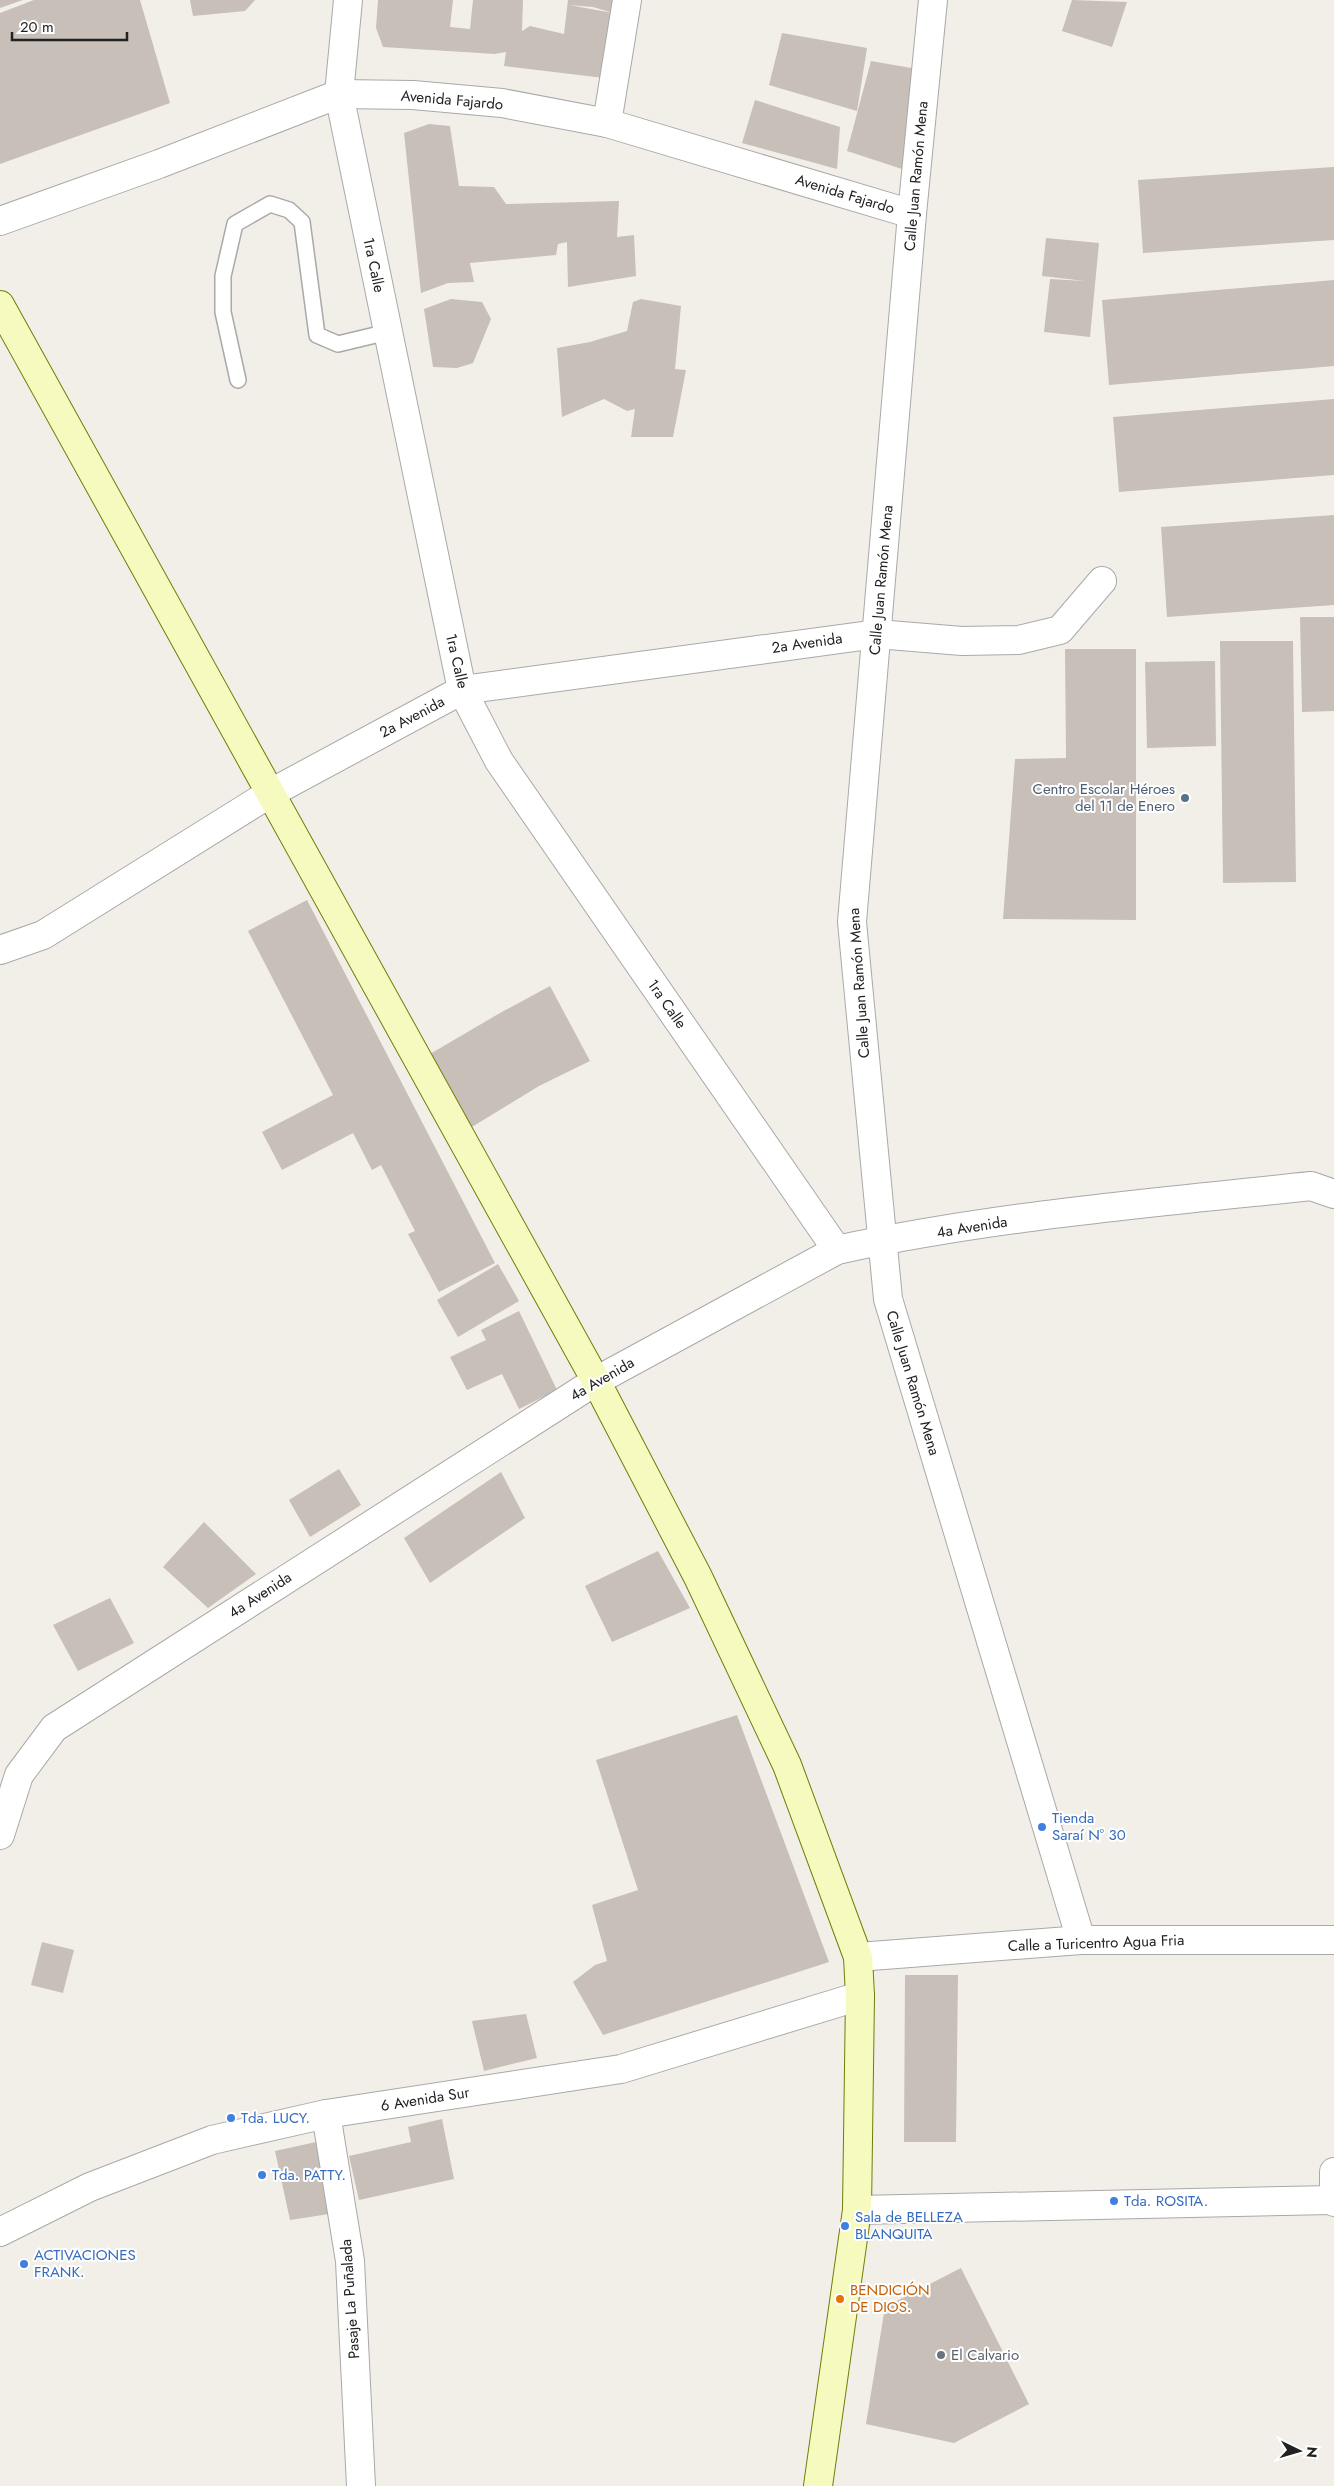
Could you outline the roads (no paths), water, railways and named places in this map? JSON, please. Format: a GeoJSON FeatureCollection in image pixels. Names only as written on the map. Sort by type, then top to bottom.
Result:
{"type":"FeatureCollection","features":[{"type":"Feature","properties":{"kind":"main road"},"geometry":{"type":"LineString","coordinates":[[0,305],[269,794],[596,1381],[698,1577],[787,1765],[858,1957],[860,1996],[857,2210],[818,2486]]}},
{"type":"Feature","properties":{"kind":"street","name":"1ra Calle"},"geometry":{"type":"LineString","coordinates":[[348,0],[340,94],[462,690],[498,761],[838,1250]]}},
{"type":"Feature","properties":{"kind":"street"},"geometry":{"type":"LineString","coordinates":[[607,123],[627,0]]}},
{"type":"Feature","properties":{"kind":"street","name":"Calle Juan Ramón Mena"},"geometry":{"type":"LineString","coordinates":[[933,0],[912,214],[852,922],[880,1241],[888,1299],[1081,1940]]}},
{"type":"Feature","properties":{"kind":"street","name":"Avenida Fajardo"},"geometry":{"type":"LineString","coordinates":[[0,221],[159,164],[340,94],[414,95],[502,103],[607,123],[912,214]]}},
{"type":"Feature","properties":{"kind":"street","name":"2a Avenida"},"geometry":{"type":"LineString","coordinates":[[0,950],[43,935],[269,794],[462,690],[877,634],[981,640],[1019,640],[1060,630],[1102,581]]}},
{"type":"Feature","properties":{"kind":"street","name":"4a Avenida"},"geometry":{"type":"LineString","coordinates":[[0,1835],[19,1774],[54,1728],[596,1381],[838,1250],[880,1241],[1085,1210],[1311,1186],[1334,1194]]}},
{"type":"Feature","properties":{"kind":"street","name":"Calle a Turicentro Agua Fria"},"geometry":{"type":"LineString","coordinates":[[858,1957],[1081,1940],[1334,1940]]}},
{"type":"Feature","properties":{"kind":"street","name":"6 Avenida Sur"},"geometry":{"type":"LineString","coordinates":[[0,2232],[90,2187],[212,2140],[326,2114],[621,2069],[860,1996]]}},
{"type":"Feature","properties":{"kind":"street","name":"Pasaje La Puñalada"},"geometry":{"type":"LineString","coordinates":[[326,2114],[350,2261],[361,2486]]}},
{"type":"Feature","properties":{"kind":"street"},"geometry":{"type":"LineString","coordinates":[[857,2210],[1333,2201],[1334,2172]]}},
{"type":"Feature","properties":{"kind":"lane"},"geometry":{"type":"LineString","coordinates":[[238,380],[222,312],[223,276],[235,224],[270,204],[289,210],[302,222],[317,335],[338,344],[388,332]]}},
{"type":"Feature","properties":{"kind":"place","name":"Centro Escolar Héroes del 11 de Enero"},"geometry":{"type":"Point","coordinates":[1185,798]}},
{"type":"Feature","properties":{"kind":"place","name":"Tienda Saraí Nº 30"},"geometry":{"type":"Point","coordinates":[1042,1827]}},
{"type":"Feature","properties":{"kind":"place","name":"Tda. LUCY."},"geometry":{"type":"Point","coordinates":[231,2118]}},
{"type":"Feature","properties":{"kind":"place","name":"Tda. PATTY."},"geometry":{"type":"Point","coordinates":[262,2175]}},
{"type":"Feature","properties":{"kind":"place","name":"Tda. ROSITA."},"geometry":{"type":"Point","coordinates":[1114,2201]}},
{"type":"Feature","properties":{"kind":"place","name":"Sala de BELLEZA BLANQUITA"},"geometry":{"type":"Point","coordinates":[845,2226]}},
{"type":"Feature","properties":{"kind":"place","name":"ACTIVACIONES FRANK."},"geometry":{"type":"Point","coordinates":[24,2264]}},
{"type":"Feature","properties":{"kind":"place","name":"BENDICIÓN DE DIOS."},"geometry":{"type":"Point","coordinates":[840,2299]}},
{"type":"Feature","properties":{"kind":"place","name":"El Calvario"},"geometry":{"type":"Point","coordinates":[941,2355]}}]}
